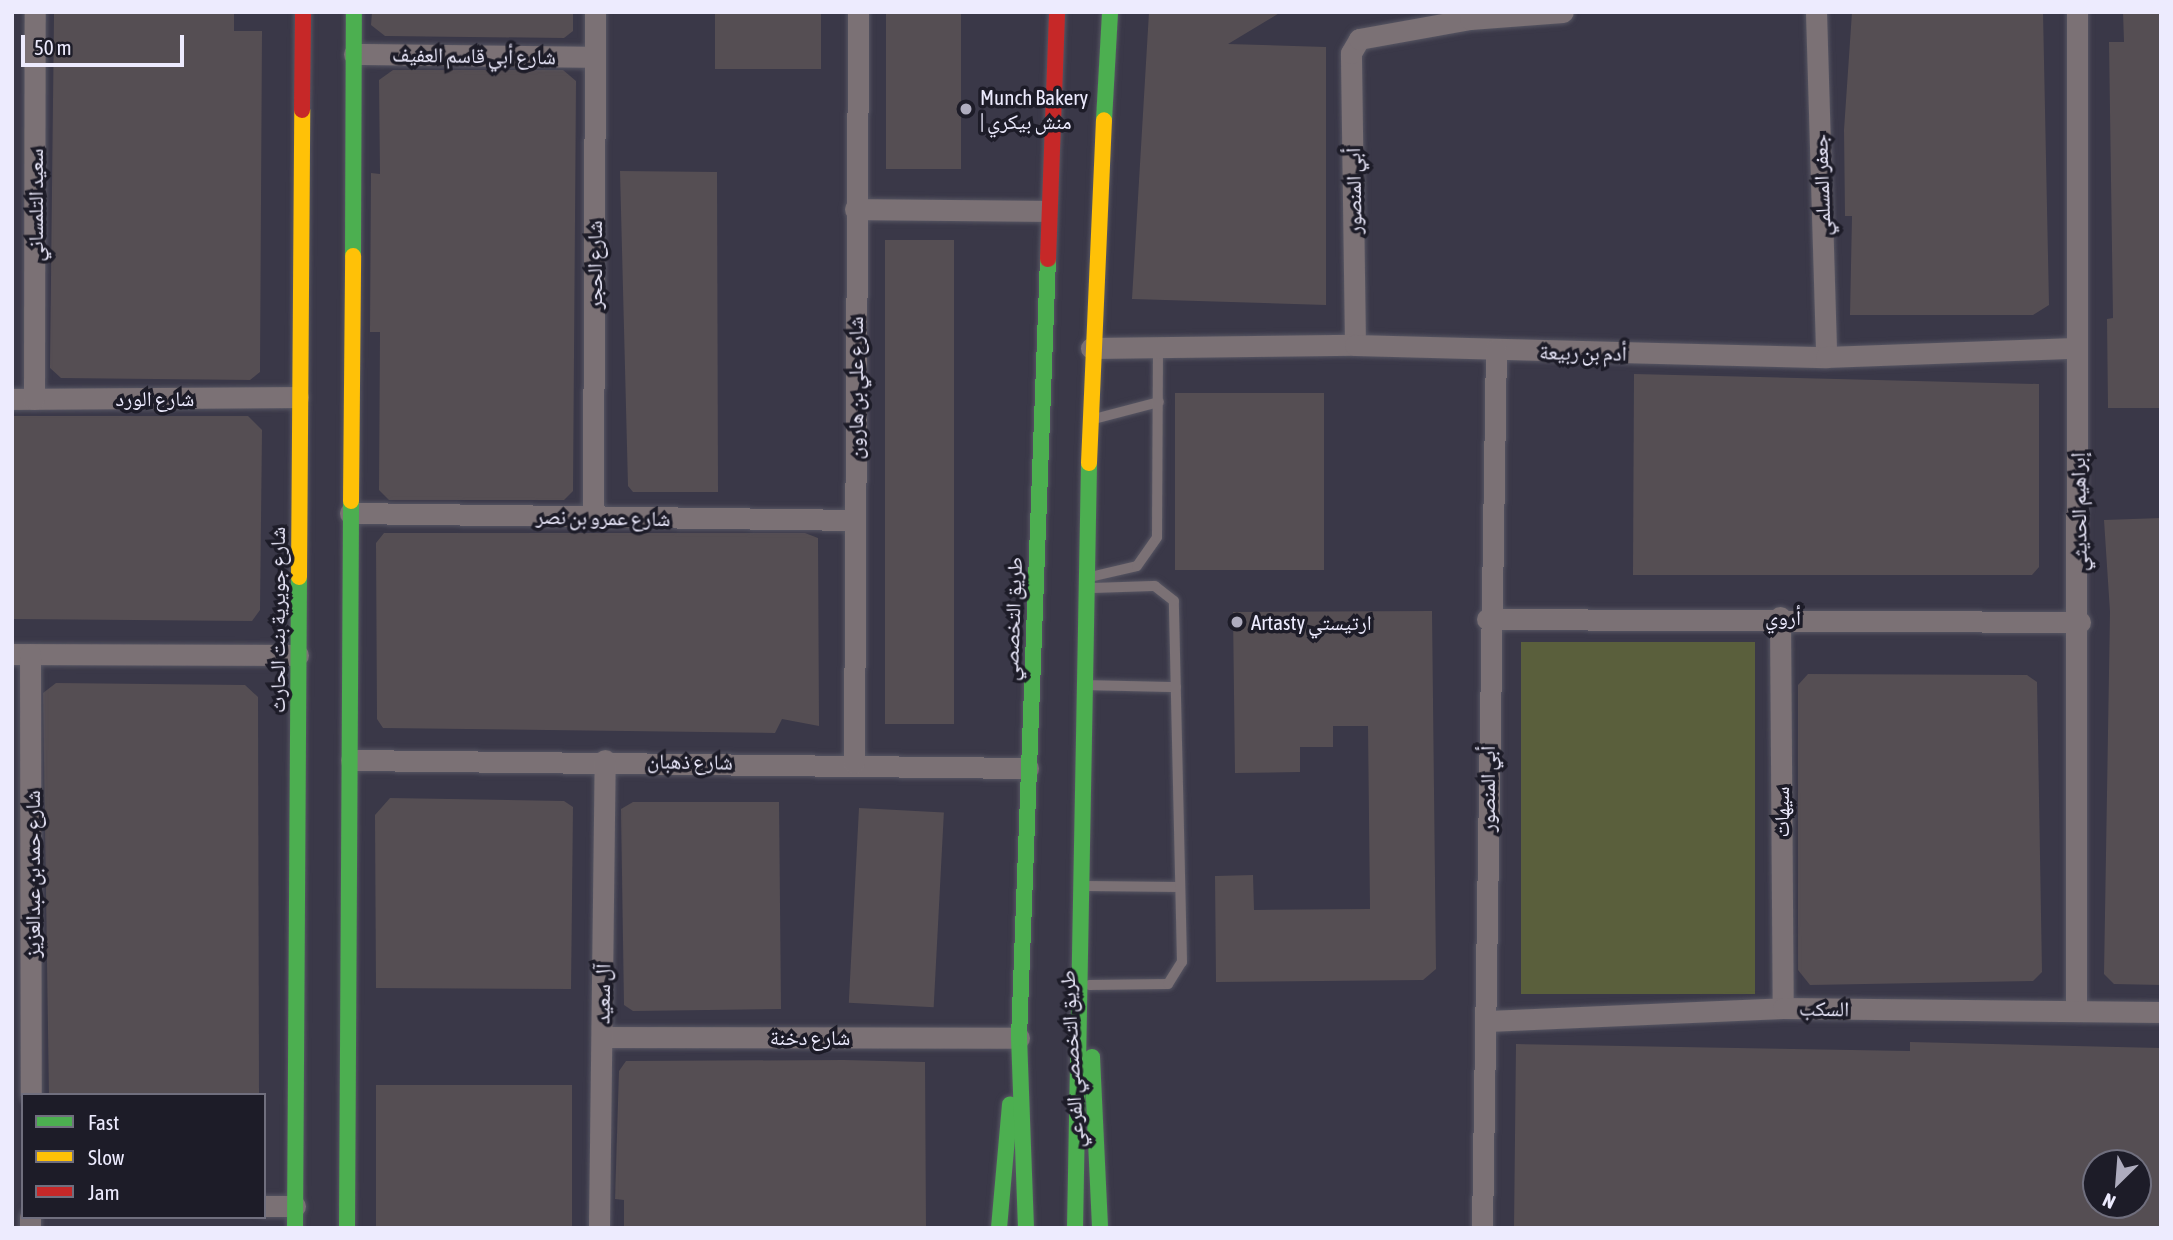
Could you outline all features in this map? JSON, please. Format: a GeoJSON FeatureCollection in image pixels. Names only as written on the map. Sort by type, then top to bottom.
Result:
{"type":"FeatureCollection","features":[{"type":"Feature","properties":{"kind":"street","name":"سعيد التلمساني"},"geometry":{"type":"LineString","coordinates":[[23,399],[35,12]]}},
{"type":"Feature","properties":{"kind":"street","name":"شارع جويرية بنت الحارث"},"geometry":{"type":"LineString","coordinates":[[295,1217],[303,12]]}},
{"type":"Feature","properties":{"kind":"street"},"geometry":{"type":"LineString","coordinates":[[347,1228],[354,12]]}},
{"type":"Feature","properties":{"kind":"street","name":"شارع الحجر"},"geometry":{"type":"LineString","coordinates":[[593,517],[596,12]]}},
{"type":"Feature","properties":{"kind":"street","name":"شارع علي بن هارون"},"geometry":{"type":"LineString","coordinates":[[854,763],[858,12]]}},
{"type":"Feature","properties":{"kind":"street","name":"طريق التخصصي"},"geometry":{"type":"LineString","coordinates":[[1026,1228],[1019,1038],[1046,211],[1057,12]]}},
{"type":"Feature","properties":{"kind":"street"},"geometry":{"type":"LineString","coordinates":[[1075,1228],[1091,348],[1110,12]]}},
{"type":"Feature","properties":{"kind":"street"},"geometry":{"type":"LineString","coordinates":[[1555,13],[1563,12]]}},
{"type":"Feature","properties":{"kind":"street","name":"جعفر المسلمي"},"geometry":{"type":"LineString","coordinates":[[1815,12],[1826,357]]}},
{"type":"Feature","properties":{"kind":"street","name":"إبراهيم الحديثي"},"geometry":{"type":"LineString","coordinates":[[2076,1011],[2080,622],[2075,348],[2077,12]]}},
{"type":"Feature","properties":{"kind":"street","name":"أبي المنصور"},"geometry":{"type":"LineString","coordinates":[[1355,345],[1351,53],[1359,39],[1555,13]]}},
{"type":"Feature","properties":{"kind":"street","name":"شارع أبي قاسم العفيف"},"geometry":{"type":"LineString","coordinates":[[354,54],[595,57]]}},
{"type":"Feature","properties":{"kind":"street"},"geometry":{"type":"LineString","coordinates":[[855,209],[1046,211]]}},
{"type":"Feature","properties":{"kind":"street","name":"أدم بن ربيعة"},"geometry":{"type":"LineString","coordinates":[[1091,348],[1158,344],[1355,345],[1826,357],[2075,348]]}},
{"type":"Feature","properties":{"kind":"street","name":"أبي المنصور"},"geometry":{"type":"LineString","coordinates":[[1482,1228],[1488,1021],[1487,619],[1496,349]]}},
{"type":"Feature","properties":{"kind":"street","name":"شارع الورد"},"geometry":{"type":"LineString","coordinates":[[23,399],[299,397]]}},
{"type":"Feature","properties":{"kind":"street","name":"شارع عمرو بن نصر"},"geometry":{"type":"LineString","coordinates":[[350,513],[855,520]]}},
{"type":"Feature","properties":{"kind":"street","name":"أروي"},"geometry":{"type":"LineString","coordinates":[[1487,619],[1780,617],[2080,622]]}},
{"type":"Feature","properties":{"kind":"street","name":"سيهات"},"geometry":{"type":"LineString","coordinates":[[1780,617],[1783,1008]]}},
{"type":"Feature","properties":{"kind":"street"},"geometry":{"type":"LineString","coordinates":[[21,654],[298,655]]}},
{"type":"Feature","properties":{"kind":"street","name":"شارع حمد بن عبدالعزيز"},"geometry":{"type":"LineString","coordinates":[[21,654],[22,916],[31,1093]]}},
{"type":"Feature","properties":{"kind":"street","name":"شارع ذهبان"},"geometry":{"type":"LineString","coordinates":[[351,760],[605,760],[1028,768]]}},
{"type":"Feature","properties":{"kind":"street","name":"آل سعيد"},"geometry":{"type":"LineString","coordinates":[[599,1228],[605,760]]}},
{"type":"Feature","properties":{"kind":"street","name":"طريق التخصصي الفرعي"},"geometry":{"type":"LineString","coordinates":[[1082,888],[1100,1228]]}},
{"type":"Feature","properties":{"kind":"street","name":"السكب"},"geometry":{"type":"LineString","coordinates":[[1488,1021],[1783,1008],[2161,1012]]}},
{"type":"Feature","properties":{"kind":"street","name":"شارع دخنة"},"geometry":{"type":"LineString","coordinates":[[602,1037],[1019,1038]]}},
{"type":"Feature","properties":{"kind":"street"},"geometry":{"type":"LineString","coordinates":[[999,1228],[1019,1038]]}},
{"type":"Feature","properties":{"kind":"street"},"geometry":{"type":"LineString","coordinates":[[266,1207],[295,1217]]}},
{"type":"Feature","properties":{"kind":"lane"},"geometry":{"type":"LineString","coordinates":[[1087,583],[1137,566],[1151,555],[1157,537],[1158,344]]}},
{"type":"Feature","properties":{"kind":"lane"},"geometry":{"type":"LineString","coordinates":[[1090,421],[1159,402]]}},
{"type":"Feature","properties":{"kind":"lane"},"geometry":{"type":"LineString","coordinates":[[1087,583],[1168,591],[1176,687],[1180,887],[1177,976],[1168,984],[1089,985]]}},
{"type":"Feature","properties":{"kind":"lane"},"geometry":{"type":"LineString","coordinates":[[1085,685],[1176,687]]}},
{"type":"Feature","properties":{"kind":"lane"},"geometry":{"type":"LineString","coordinates":[[1082,888],[1180,887]]}},
{"type":"Feature","properties":{"kind":"green space"},"geometry":{"type":"Polygon","coordinates":[[[1521,642],[1755,642],[1755,994],[1521,994],[1521,642]]]}},
{"type":"Feature","properties":{"kind":"building"},"geometry":{"type":"Polygon","coordinates":[[[54,12],[234,12],[234,31],[262,31],[260,372],[250,380],[61,378],[50,368],[54,12]]]}},
{"type":"Feature","properties":{"kind":"building"},"geometry":{"type":"Polygon","coordinates":[[[372,12],[573,12],[573,31],[564,38],[385,36],[371,25],[372,12]]]}},
{"type":"Feature","properties":{"kind":"building"},"geometry":{"type":"Polygon","coordinates":[[[715,12],[821,12],[821,69],[715,69],[715,12]]]}},
{"type":"Feature","properties":{"kind":"building"},"geometry":{"type":"Polygon","coordinates":[[[886,12],[961,12],[961,169],[886,169],[886,12]]]}},
{"type":"Feature","properties":{"kind":"building"},"geometry":{"type":"Polygon","coordinates":[[[1149,12],[1281,12],[1228,44],[1326,47],[1326,305],[1132,299],[1149,12]]]}},
{"type":"Feature","properties":{"kind":"building"},"geometry":{"type":"Polygon","coordinates":[[[1852,12],[2043,12],[2049,305],[2033,315],[1850,315],[1852,216],[1845,216],[1844,130],[1852,12]]]}},
{"type":"Feature","properties":{"kind":"building"},"geometry":{"type":"Polygon","coordinates":[[[2123,12],[2161,12],[2161,408],[2108,408],[2107,319],[2113,318],[2109,42],[2124,42],[2123,12]]]}},
{"type":"Feature","properties":{"kind":"building"},"geometry":{"type":"Polygon","coordinates":[[[393,70],[563,70],[576,81],[573,491],[564,500],[389,500],[379,490],[380,332],[370,332],[371,173],[380,174],[379,80],[393,70]]]}},
{"type":"Feature","properties":{"kind":"building"},"geometry":{"type":"Polygon","coordinates":[[[620,171],[717,172],[718,492],[633,492],[628,486],[620,171]]]}},
{"type":"Feature","properties":{"kind":"building"},"geometry":{"type":"Polygon","coordinates":[[[885,240],[954,240],[954,724],[885,724],[885,240]]]}},
{"type":"Feature","properties":{"kind":"building"},"geometry":{"type":"Polygon","coordinates":[[[1634,374],[2039,384],[2039,567],[2032,575],[1633,575],[1634,374]]]}},
{"type":"Feature","properties":{"kind":"building"},"geometry":{"type":"Polygon","coordinates":[[[1175,393],[1324,393],[1324,570],[1175,570],[1175,393]]]}},
{"type":"Feature","properties":{"kind":"building"},"geometry":{"type":"Polygon","coordinates":[[[12,416],[248,416],[262,430],[260,610],[252,621],[12,619],[12,416]]]}},
{"type":"Feature","properties":{"kind":"building"},"geometry":{"type":"Polygon","coordinates":[[[2161,518],[2161,985],[2114,984],[2104,974],[2110,612],[2104,520],[2161,518]]]}},
{"type":"Feature","properties":{"kind":"building"},"geometry":{"type":"Polygon","coordinates":[[[384,533],[805,533],[818,538],[819,726],[782,719],[775,733],[383,728],[377,719],[376,543],[384,533]]]}},
{"type":"Feature","properties":{"kind":"building"},"geometry":{"type":"Polygon","coordinates":[[[1432,611],[1436,969],[1423,980],[1216,982],[1215,876],[1253,875],[1254,910],[1370,909],[1368,726],[1333,726],[1333,747],[1300,747],[1300,772],[1235,773],[1233,612],[1432,611]]]}},
{"type":"Feature","properties":{"kind":"building"},"geometry":{"type":"Polygon","coordinates":[[[1808,674],[2027,675],[2037,682],[2042,972],[2033,981],[1810,985],[1798,970],[1798,685],[1808,674]]]}},
{"type":"Feature","properties":{"kind":"building"},"geometry":{"type":"Polygon","coordinates":[[[56,683],[245,685],[258,697],[259,1093],[49,1093],[43,693],[56,683]]]}},
{"type":"Feature","properties":{"kind":"building"},"geometry":{"type":"Polygon","coordinates":[[[390,798],[564,801],[573,807],[571,989],[376,988],[375,815],[390,798]]]}},
{"type":"Feature","properties":{"kind":"building"},"geometry":{"type":"Polygon","coordinates":[[[633,802],[779,802],[781,1009],[633,1011],[624,1005],[621,809],[633,802]]]}},
{"type":"Feature","properties":{"kind":"building"},"geometry":{"type":"Polygon","coordinates":[[[859,808],[944,812],[934,1007],[849,1003],[859,808]]]}},
{"type":"Feature","properties":{"kind":"building"},"geometry":{"type":"Polygon","coordinates":[[[1910,1042],[2161,1048],[2161,1228],[1514,1228],[1516,1044],[1910,1051],[1910,1042]]]}},
{"type":"Feature","properties":{"kind":"building"},"geometry":{"type":"Polygon","coordinates":[[[626,1061],[925,1062],[926,1228],[624,1228],[624,1200],[615,1199],[619,1071],[626,1061]]]}},
{"type":"Feature","properties":{"kind":"building"},"geometry":{"type":"Polygon","coordinates":[[[376,1085],[572,1085],[572,1228],[376,1228],[376,1085]]]}},
{"type":"Feature","properties":{"kind":"traffic: fast"},"geometry":{"type":"LineString","coordinates":[[353,256],[354,12]]}},
{"type":"Feature","properties":{"kind":"traffic: fast"},"geometry":{"type":"LineString","coordinates":[[1104,120],[1110,12]]}},
{"type":"Feature","properties":{"kind":"traffic: fast"},"geometry":{"type":"LineString","coordinates":[[1026,1228],[1019,1038],[1048,259]]}},
{"type":"Feature","properties":{"kind":"traffic: fast"},"geometry":{"type":"LineString","coordinates":[[1075,1228],[1089,463]]}},
{"type":"Feature","properties":{"kind":"traffic: fast"},"geometry":{"type":"LineString","coordinates":[[347,1228],[351,501]]}},
{"type":"Feature","properties":{"kind":"traffic: fast"},"geometry":{"type":"LineString","coordinates":[[295,1228],[299,577]]}},
{"type":"Feature","properties":{"kind":"traffic: fast"},"geometry":{"type":"LineString","coordinates":[[1092,1057],[1100,1228]]}},
{"type":"Feature","properties":{"kind":"traffic: fast"},"geometry":{"type":"LineString","coordinates":[[999,1228],[1010,1104]]}},
{"type":"Feature","properties":{"kind":"traffic: slow"},"geometry":{"type":"LineString","coordinates":[[299,577],[302,110]]}},
{"type":"Feature","properties":{"kind":"traffic: slow"},"geometry":{"type":"LineString","coordinates":[[1089,463],[1104,120]]}},
{"type":"Feature","properties":{"kind":"traffic: slow"},"geometry":{"type":"LineString","coordinates":[[351,501],[353,256]]}},
{"type":"Feature","properties":{"kind":"traffic: jam"},"geometry":{"type":"LineString","coordinates":[[302,110],[303,12]]}},
{"type":"Feature","properties":{"kind":"traffic: jam"},"geometry":{"type":"LineString","coordinates":[[1048,259],[1057,12]]}},
{"type":"Feature","properties":{"kind":"place","name":"Munch Bakery | منش بيكري"},"geometry":{"type":"Point","coordinates":[966,109]}},
{"type":"Feature","properties":{"kind":"place","name":"Artasty ارتيستي"},"geometry":{"type":"Point","coordinates":[1237,622]}}]}
